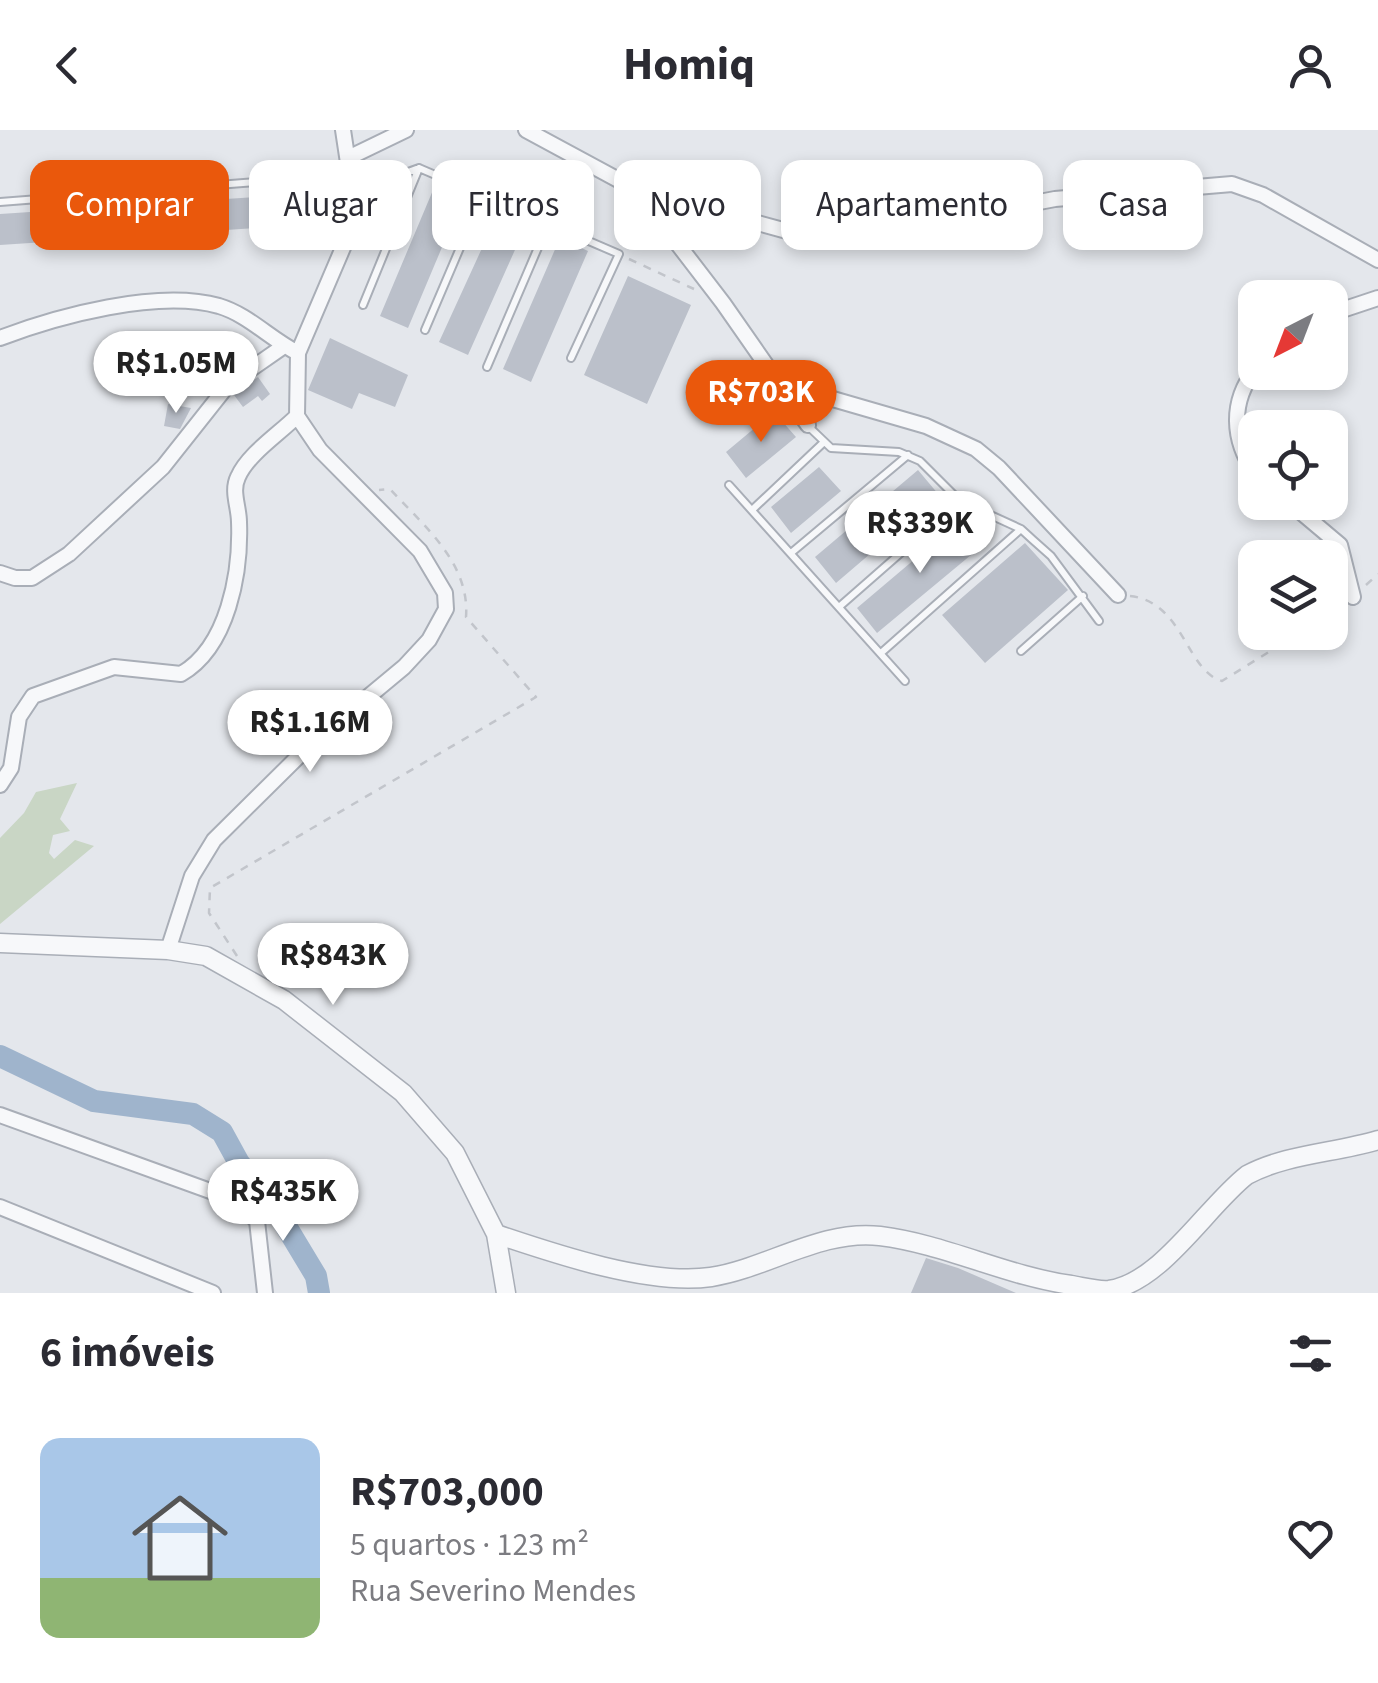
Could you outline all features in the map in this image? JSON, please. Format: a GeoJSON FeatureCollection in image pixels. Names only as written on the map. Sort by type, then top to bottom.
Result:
{"type":"FeatureCollection","features":[{"type":"Feature","properties":{"kind":"street"},"geometry":{"type":"LineString","coordinates":[[343,130],[348,158],[406,130]]}},
{"type":"Feature","properties":{"kind":"street"},"geometry":{"type":"LineString","coordinates":[[526,130],[614,178]]}},
{"type":"Feature","properties":{"kind":"street"},"geometry":{"type":"LineString","coordinates":[[761,225],[832,238],[909,228],[1055,199],[1232,184],[1263,195],[1378,260]]}},
{"type":"Feature","properties":{"kind":"street"},"geometry":{"type":"LineString","coordinates":[[168,950],[192,876],[214,840],[309,746],[404,667],[430,640],[446,610],[446,594],[420,550],[320,450],[297,416],[291,350],[341,250]]}},
{"type":"Feature","properties":{"kind":"street"},"geometry":{"type":"LineString","coordinates":[[682,250],[808,425]]}},
{"type":"Feature","properties":{"kind":"street"},"geometry":{"type":"LineString","coordinates":[[1348,308],[1378,298]]}},
{"type":"Feature","properties":{"kind":"street"},"geometry":{"type":"LineString","coordinates":[[0,338],[96,309],[198,303],[236,313],[291,350]]}},
{"type":"Feature","properties":{"kind":"street"},"geometry":{"type":"LineString","coordinates":[[0,572],[15,578],[32,578],[69,554],[163,466],[228,384],[291,350]]}},
{"type":"Feature","properties":{"kind":"street"},"geometry":{"type":"LineString","coordinates":[[768,370],[819,395],[926,426],[976,450],[999,468],[1118,595]]}},
{"type":"Feature","properties":{"kind":"street"},"geometry":{"type":"LineString","coordinates":[[0,785],[11,768],[19,717],[32,696],[114,667],[181,674],[208,652],[224,617],[234,576],[240,526],[236,482],[249,462],[297,416]]}},
{"type":"Feature","properties":{"kind":"street"},"geometry":{"type":"LineString","coordinates":[[1310,520],[1340,545],[1353,597]]}},
{"type":"Feature","properties":{"kind":"street"},"geometry":{"type":"LineString","coordinates":[[0,943],[168,950],[206,956],[256,981],[403,1093],[427,1118],[455,1154],[496,1234],[506,1293]]}},
{"type":"Feature","properties":{"kind":"street"},"geometry":{"type":"LineString","coordinates":[[0,1115],[235,1200],[257,1221],[265,1293]]}},
{"type":"Feature","properties":{"kind":"street"},"geometry":{"type":"LineString","coordinates":[[496,1234],[632,1270],[691,1278],[714,1276],[818,1243],[879,1236],[1045,1287],[1109,1292],[1162,1260],[1247,1175],[1263,1166],[1378,1140]]}},
{"type":"Feature","properties":{"kind":"street"},"geometry":{"type":"LineString","coordinates":[[0,1207],[213,1293]]}},
{"type":"Feature","properties":{"kind":"lane"},"geometry":{"type":"LineString","coordinates":[[363,305],[419,168]]}},
{"type":"Feature","properties":{"kind":"lane"},"geometry":{"type":"LineString","coordinates":[[412,171],[419,168],[432,173]]}},
{"type":"Feature","properties":{"kind":"lane"},"geometry":{"type":"LineString","coordinates":[[0,202],[249,182]]}},
{"type":"Feature","properties":{"kind":"lane"},"geometry":{"type":"LineString","coordinates":[[571,358],[619,254],[594,243]]}},
{"type":"Feature","properties":{"kind":"lane"},"geometry":{"type":"LineString","coordinates":[[425,330],[459,250]]}},
{"type":"Feature","properties":{"kind":"lane"},"geometry":{"type":"LineString","coordinates":[[487,367],[537,250]]}},
{"type":"Feature","properties":{"kind":"lane"},"geometry":{"type":"LineString","coordinates":[[808,425],[823,443],[843,450],[908,454],[960,501],[1021,529],[1052,556],[1099,621]]}},
{"type":"Feature","properties":{"kind":"lane"},"geometry":{"type":"LineString","coordinates":[[752,510],[823,443]]}},
{"type":"Feature","properties":{"kind":"lane"},"geometry":{"type":"LineString","coordinates":[[791,554],[908,454]]}},
{"type":"Feature","properties":{"kind":"lane"},"geometry":{"type":"LineString","coordinates":[[729,484],[905,680]]}},
{"type":"Feature","properties":{"kind":"lane"},"geometry":{"type":"LineString","coordinates":[[840,607],[960,501]]}},
{"type":"Feature","properties":{"kind":"lane"},"geometry":{"type":"LineString","coordinates":[[881,653],[1021,529]]}},
{"type":"Feature","properties":{"kind":"lane"},"geometry":{"type":"LineString","coordinates":[[1021,650],[1083,596]]}},
{"type":"Feature","properties":{"kind":"path"},"geometry":{"type":"LineString","coordinates":[[619,254],[723,303]]}},
{"type":"Feature","properties":{"kind":"path"},"geometry":{"type":"LineString","coordinates":[[256,981],[216,927],[206,898],[210,888],[536,697],[466,618],[468,598],[460,573],[442,547],[390,489],[360,492]]}},
{"type":"Feature","properties":{"kind":"path"},"geometry":{"type":"LineString","coordinates":[[1118,595],[1142,598],[1163,613],[1185,635],[1205,672],[1222,681],[1272,650]]}},
{"type":"Feature","properties":{"kind":"green space"},"geometry":{"type":"Polygon","coordinates":[[[77,783],[60,819],[70,831],[53,835],[49,853],[54,859],[75,840],[94,846],[0,924],[0,838],[24,813],[36,792],[77,783]]]}},
{"type":"Feature","properties":{"kind":"building"},"geometry":{"type":"Polygon","coordinates":[[[432,192],[432,250],[441,250],[408,328],[380,316],[408,250],[412,250],[412,240],[432,192]]]}},
{"type":"Feature","properties":{"kind":"building"},"geometry":{"type":"Polygon","coordinates":[[[249,197],[249,229],[229,230],[229,199],[249,197]]]}},
{"type":"Feature","properties":{"kind":"building"},"geometry":{"type":"Polygon","coordinates":[[[30,212],[30,243],[0,245],[0,214],[30,212]]]}},
{"type":"Feature","properties":{"kind":"building"},"geometry":{"type":"Polygon","coordinates":[[[481,250],[515,250],[468,355],[439,342],[481,250]]]}},
{"type":"Feature","properties":{"kind":"building"},"geometry":{"type":"Polygon","coordinates":[[[555,250],[588,251],[531,382],[503,369],[555,250]]]}},
{"type":"Feature","properties":{"kind":"building"},"geometry":{"type":"Polygon","coordinates":[[[628,276],[691,305],[647,404],[584,375],[628,276]]]}},
{"type":"Feature","properties":{"kind":"building"},"geometry":{"type":"Polygon","coordinates":[[[330,338],[408,375],[395,407],[359,393],[352,409],[308,390],[330,338]]]}},
{"type":"Feature","properties":{"kind":"building"},"geometry":{"type":"Polygon","coordinates":[[[258,377],[270,394],[262,401],[258,396],[243,407],[234,395],[258,377]]]}},
{"type":"Feature","properties":{"kind":"building"},"geometry":{"type":"Polygon","coordinates":[[[168,404],[191,408],[180,429],[164,426],[168,404]]]}},
{"type":"Feature","properties":{"kind":"building"},"geometry":{"type":"Polygon","coordinates":[[[774,412],[796,437],[746,478],[726,452],[774,412]]]}},
{"type":"Feature","properties":{"kind":"building"},"geometry":{"type":"Polygon","coordinates":[[[819,467],[841,491],[791,533],[771,507],[819,467]]]}},
{"type":"Feature","properties":{"kind":"building"},"geometry":{"type":"Polygon","coordinates":[[[918,470],[939,495],[836,583],[815,557],[918,470]]]}},
{"type":"Feature","properties":{"kind":"building"},"geometry":{"type":"Polygon","coordinates":[[[961,520],[983,545],[877,633],[857,608],[961,520]]]}},
{"type":"Feature","properties":{"kind":"building"},"geometry":{"type":"Polygon","coordinates":[[[1025,543],[1068,590],[985,663],[942,615],[1025,543]]]}},
{"type":"Feature","properties":{"kind":"building"},"geometry":{"type":"Polygon","coordinates":[[[926,1258],[958,1268],[1016,1293],[911,1293],[926,1258]]]}},
{"type":"Feature","properties":{"kind":"waterway"},"geometry":{"type":"LineString","coordinates":[[0,1056],[94,1101],[193,1114],[222,1132],[239,1163],[272,1203],[316,1276],[319,1293]]}}]}
